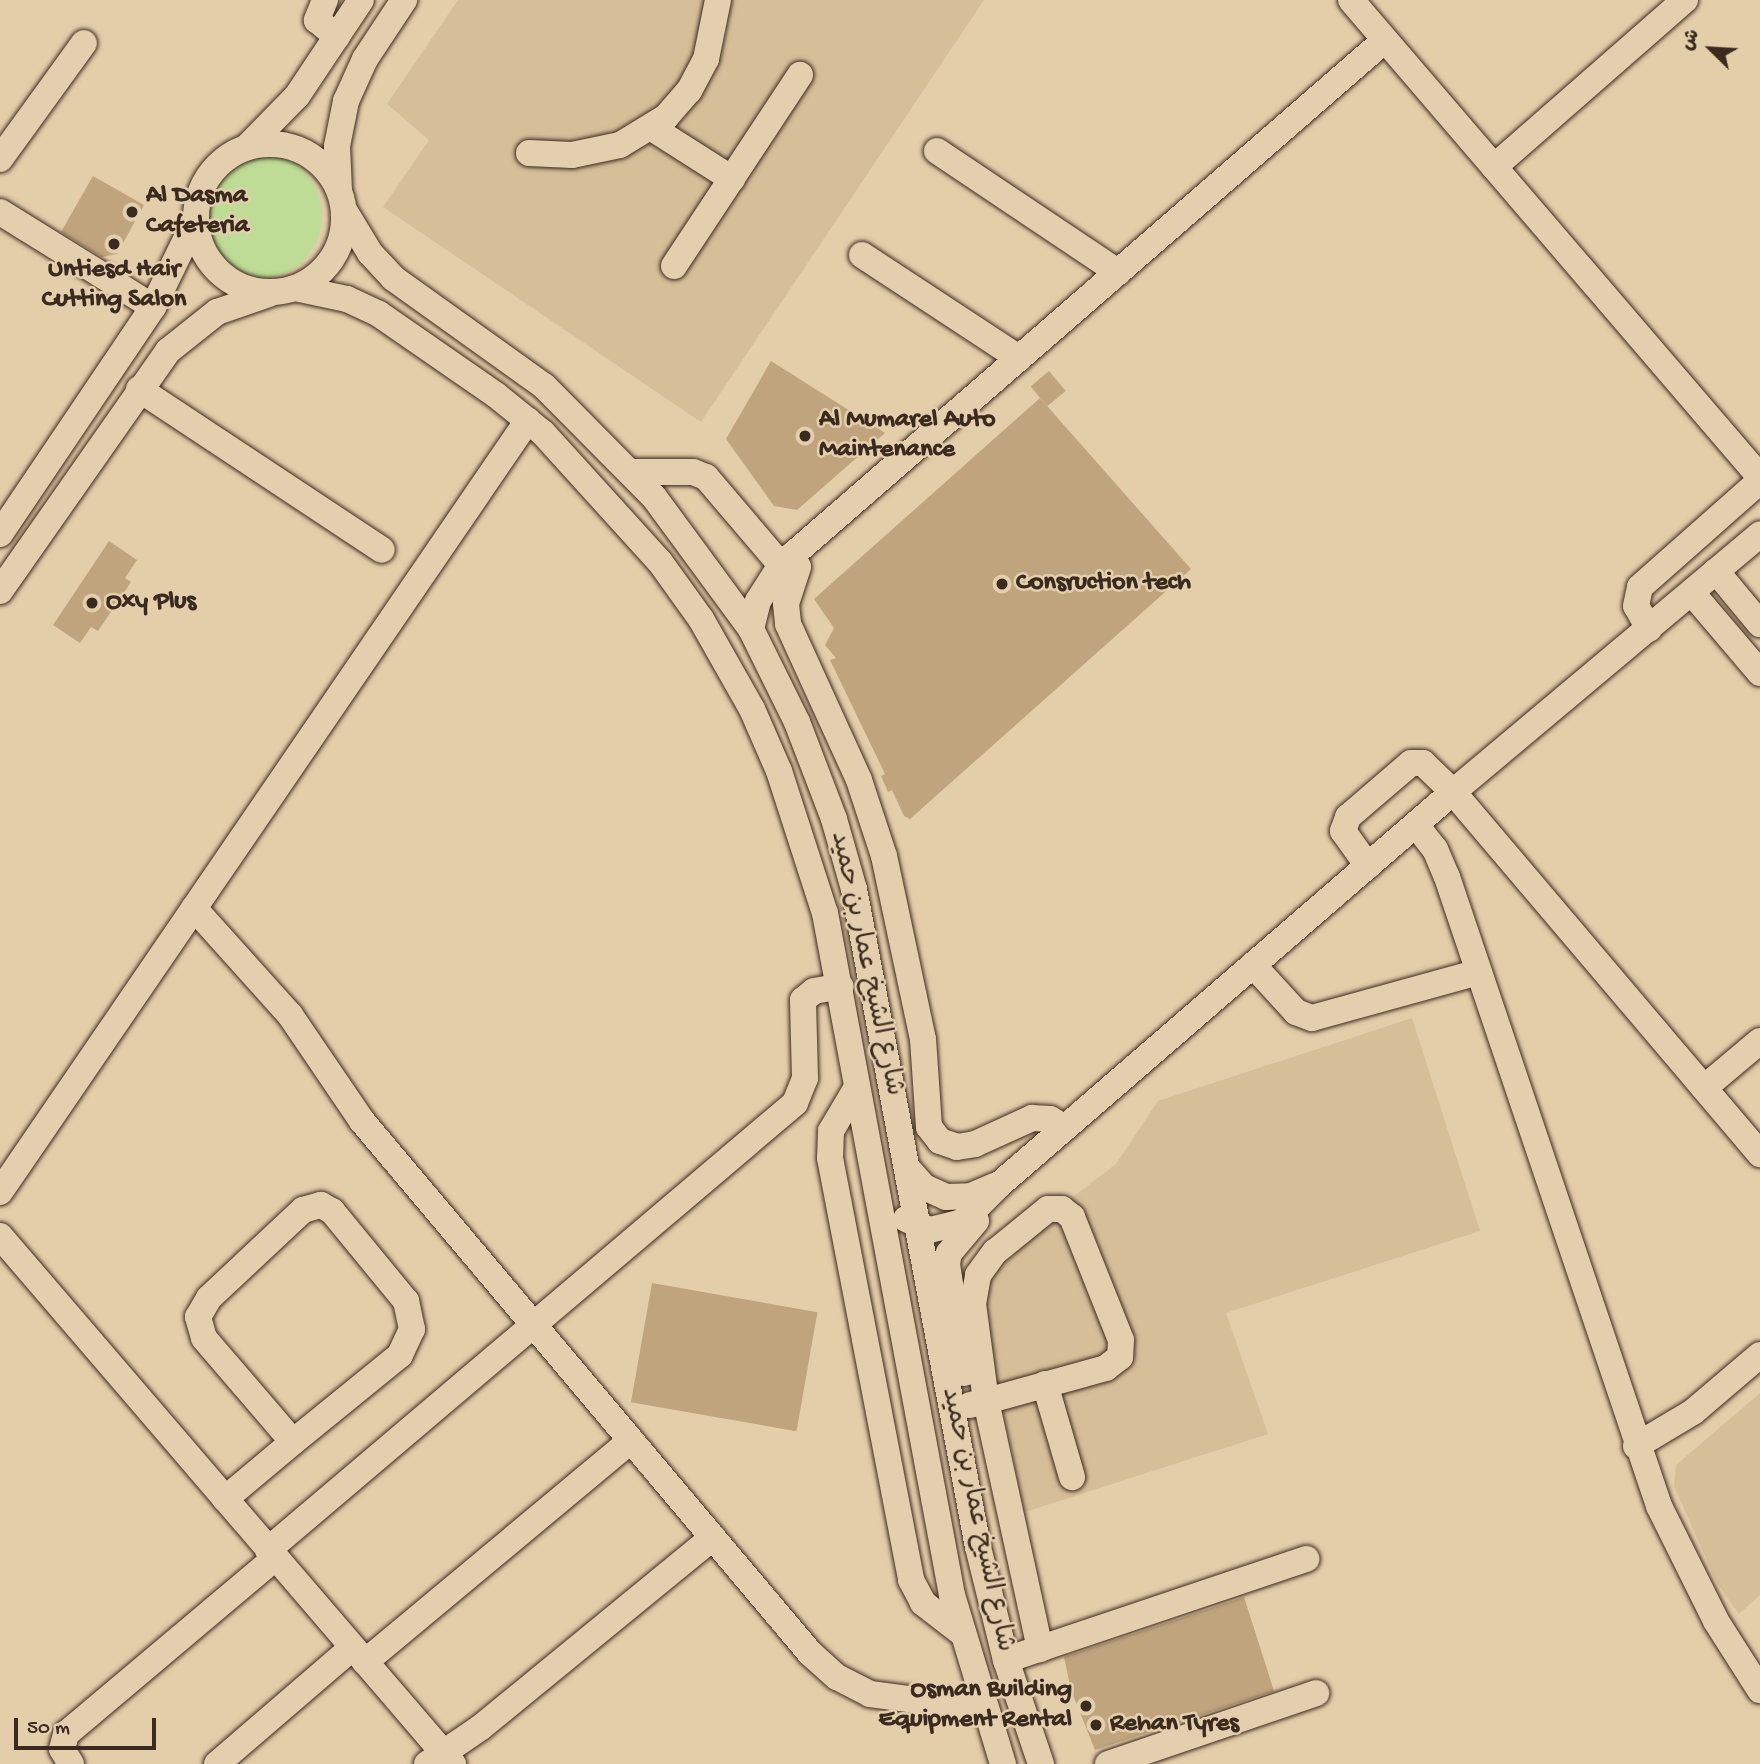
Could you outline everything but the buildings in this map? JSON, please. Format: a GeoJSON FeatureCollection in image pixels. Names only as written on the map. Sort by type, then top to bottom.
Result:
{"type":"FeatureCollection","features":[{"type":"Feature","properties":{"kind":"street"},"geometry":{"type":"LineString","coordinates":[[325,0],[317,20],[337,37]]}},
{"type":"Feature","properties":{"kind":"street"},"geometry":{"type":"LineString","coordinates":[[0,534],[8,500],[153,307],[196,219],[210,174],[247,147],[286,110],[361,0]]}},
{"type":"Feature","properties":{"kind":"street"},"geometry":{"type":"LineString","coordinates":[[0,591],[168,351],[199,323],[236,303],[286,290],[313,278],[337,249],[342,201],[337,146],[346,100],[365,59],[404,0]]}},
{"type":"Feature","properties":{"kind":"street"},"geometry":{"type":"LineString","coordinates":[[529,153],[586,153],[620,145],[652,128],[678,105],[699,76],[712,43],[718,0]]}},
{"type":"Feature","properties":{"kind":"street"},"geometry":{"type":"LineString","coordinates":[[1351,0],[1760,479],[1640,587],[1636,606],[1649,629]]}},
{"type":"Feature","properties":{"kind":"street"},"geometry":{"type":"LineString","coordinates":[[1493,167],[1685,0]]}},
{"type":"Feature","properties":{"kind":"street"},"geometry":{"type":"LineString","coordinates":[[751,629],[764,589],[787,560],[1385,40]]}},
{"type":"Feature","properties":{"kind":"street"},"geometry":{"type":"LineString","coordinates":[[0,159],[84,43]]}},
{"type":"Feature","properties":{"kind":"street"},"geometry":{"type":"LineString","coordinates":[[674,267],[800,75]]}},
{"type":"Feature","properties":{"kind":"street"},"geometry":{"type":"LineString","coordinates":[[652,128],[732,179]]}},
{"type":"Feature","properties":{"kind":"street"},"geometry":{"type":"LineString","coordinates":[[247,147],[266,143],[303,150],[325,168],[342,201]]}},
{"type":"Feature","properties":{"kind":"street"},"geometry":{"type":"LineString","coordinates":[[937,152],[1118,272]]}},
{"type":"Feature","properties":{"kind":"street","name":"شارع الشيخ عمار بن حميد"},"geometry":{"type":"LineString","coordinates":[[342,201],[370,253],[393,278],[544,386],[632,472],[696,548],[751,629],[797,722],[834,819],[862,925],[978,1547],[1006,1660],[1041,1764]]}},
{"type":"Feature","properties":{"kind":"street"},"geometry":{"type":"LineString","coordinates":[[0,212],[153,307]]}},
{"type":"Feature","properties":{"kind":"street"},"geometry":{"type":"LineString","coordinates":[[196,219],[201,244],[214,267],[242,287],[286,290]]}},
{"type":"Feature","properties":{"kind":"street"},"geometry":{"type":"LineString","coordinates":[[862,255],[1019,358]]}},
{"type":"Feature","properties":{"kind":"street","name":"شارع الشيخ عمار بن حميد"},"geometry":{"type":"LineString","coordinates":[[286,290],[347,299],[379,314],[528,420],[645,543],[702,619],[737,679],[790,803],[825,913],[841,986],[921,1430],[962,1633],[1003,1764]]}},
{"type":"Feature","properties":{"kind":"street"},"geometry":{"type":"LineString","coordinates":[[139,389],[382,550]]}},
{"type":"Feature","properties":{"kind":"street"},"geometry":{"type":"LineString","coordinates":[[0,1192],[528,420]]}},
{"type":"Feature","properties":{"kind":"street"},"geometry":{"type":"LineString","coordinates":[[632,472],[693,472],[706,477],[798,571],[786,604],[788,624],[873,818],[894,895],[923,1039],[928,1119],[940,1141],[966,1147],[1032,1118],[1050,1119],[1065,1128]]}},
{"type":"Feature","properties":{"kind":"street"},"geometry":{"type":"LineString","coordinates":[[847,1023],[864,1050],[896,1204],[905,1218],[919,1227],[941,1230],[962,1222],[1000,1184],[1452,792],[1760,534]]}},
{"type":"Feature","properties":{"kind":"street"},"geometry":{"type":"LineString","coordinates":[[1716,571],[1760,624]]}},
{"type":"Feature","properties":{"kind":"street"},"geometry":{"type":"LineString","coordinates":[[1692,593],[1760,673]]}},
{"type":"Feature","properties":{"kind":"street"},"geometry":{"type":"LineString","coordinates":[[1368,866],[1343,831],[1348,817],[1411,762],[1423,763],[1452,792],[1760,1154]]}},
{"type":"Feature","properties":{"kind":"street"},"geometry":{"type":"LineString","coordinates":[[1416,825],[1442,862],[1636,1446],[1685,1564],[1760,1690]]}},
{"type":"Feature","properties":{"kind":"street"},"geometry":{"type":"LineString","coordinates":[[194,908],[297,1023],[362,1121],[810,1653],[837,1677],[888,1699],[984,1709]]}},
{"type":"Feature","properties":{"kind":"street"},"geometry":{"type":"LineString","coordinates":[[1253,965],[1296,1012],[1312,1018],[1479,972]]}},
{"type":"Feature","properties":{"kind":"street"},"geometry":{"type":"LineString","coordinates":[[71,1764],[62,1749],[66,1734],[534,1324],[795,1103],[805,1078],[803,1000],[814,991],[841,986]]}},
{"type":"Feature","properties":{"kind":"street"},"geometry":{"type":"LineString","coordinates":[[891,1083],[910,1050],[923,1039]]}},
{"type":"Feature","properties":{"kind":"street"},"geometry":{"type":"LineString","coordinates":[[1704,1088],[1760,1041]]}},
{"type":"Feature","properties":{"kind":"street"},"geometry":{"type":"LineString","coordinates":[[858,1087],[835,1122],[829,1149],[891,1475],[914,1588],[923,1603],[962,1633]]}},
{"type":"Feature","properties":{"kind":"street"},"geometry":{"type":"LineString","coordinates":[[908,1169],[924,1187],[946,1197],[971,1196],[1000,1184]]}},
{"type":"Feature","properties":{"kind":"street"},"geometry":{"type":"LineString","coordinates":[[1000,1184],[949,1253],[948,1281],[964,1368],[952,1407],[986,1401],[1112,1366],[1122,1352],[1072,1217],[1055,1208],[1043,1212],[995,1252],[978,1275],[973,1304],[986,1401],[1040,1649]]}},
{"type":"Feature","properties":{"kind":"street"},"geometry":{"type":"LineString","coordinates":[[225,1499],[400,1354],[412,1329],[406,1301],[332,1211],[321,1205],[303,1210],[209,1298],[198,1317],[204,1338],[293,1442]]}},
{"type":"Feature","properties":{"kind":"street"},"geometry":{"type":"LineString","coordinates":[[0,1236],[359,1655],[441,1760],[713,1537]]}},
{"type":"Feature","properties":{"kind":"street"},"geometry":{"type":"LineString","coordinates":[[1636,1446],[1693,1412],[1760,1355]]}},
{"type":"Feature","properties":{"kind":"street"},"geometry":{"type":"LineString","coordinates":[[1045,1384],[1072,1477]]}},
{"type":"Feature","properties":{"kind":"street"},"geometry":{"type":"LineString","coordinates":[[891,1475],[921,1430]]}},
{"type":"Feature","properties":{"kind":"street"},"geometry":{"type":"LineString","coordinates":[[217,1764],[631,1440]]}},
{"type":"Feature","properties":{"kind":"street"},"geometry":{"type":"LineString","coordinates":[[1006,1660],[1306,1559]]}},
{"type":"Feature","properties":{"kind":"street"},"geometry":{"type":"LineString","coordinates":[[1108,1764],[1316,1693]]}},
{"type":"Feature","properties":{"kind":"shaded area"},"geometry":{"type":"Polygon","coordinates":[[[458,0],[984,0],[701,422],[383,207],[429,140],[387,104],[458,0]]]}},
{"type":"Feature","properties":{"kind":"shaded area"},"geometry":{"type":"Polygon","coordinates":[[[1412,1018],[1480,1231],[1226,1313],[1268,1434],[1025,1512],[973,1273],[1116,1164],[1158,1101],[1412,1018]]]}},
{"type":"Feature","properties":{"kind":"shaded area"},"geometry":{"type":"Polygon","coordinates":[[[1760,1393],[1760,1595],[1739,1614],[1717,1583],[1674,1486],[1676,1465],[1760,1393]]]}},
{"type":"Feature","properties":{"kind":"green space"},"geometry":{"type":"Polygon","coordinates":[[[259,153],[283,157],[304,171],[318,192],[322,216],[318,240],[304,261],[283,275],[259,279],[235,275],[214,261],[200,240],[196,216],[200,192],[214,171],[235,157],[259,153]]]}},
{"type":"Feature","properties":{"kind":"place","name":"Al Dasma Cafeteria"},"geometry":{"type":"Point","coordinates":[132,212]}},
{"type":"Feature","properties":{"kind":"place","name":"Untiesd Hair Cutting Salon"},"geometry":{"type":"Point","coordinates":[114,244]}},
{"type":"Feature","properties":{"kind":"place","name":"Al Mumarel Auto Maintenance"},"geometry":{"type":"Point","coordinates":[805,436]}},
{"type":"Feature","properties":{"kind":"place","name":"Consruction tech"},"geometry":{"type":"Point","coordinates":[1002,584]}},
{"type":"Feature","properties":{"kind":"place","name":"Oxy Plus"},"geometry":{"type":"Point","coordinates":[92,603]}},
{"type":"Feature","properties":{"kind":"place","name":"Osman Building Equipment Rental"},"geometry":{"type":"Point","coordinates":[1086,1706]}},
{"type":"Feature","properties":{"kind":"place","name":"Rehan Tyres"},"geometry":{"type":"Point","coordinates":[1096,1725]}}]}
